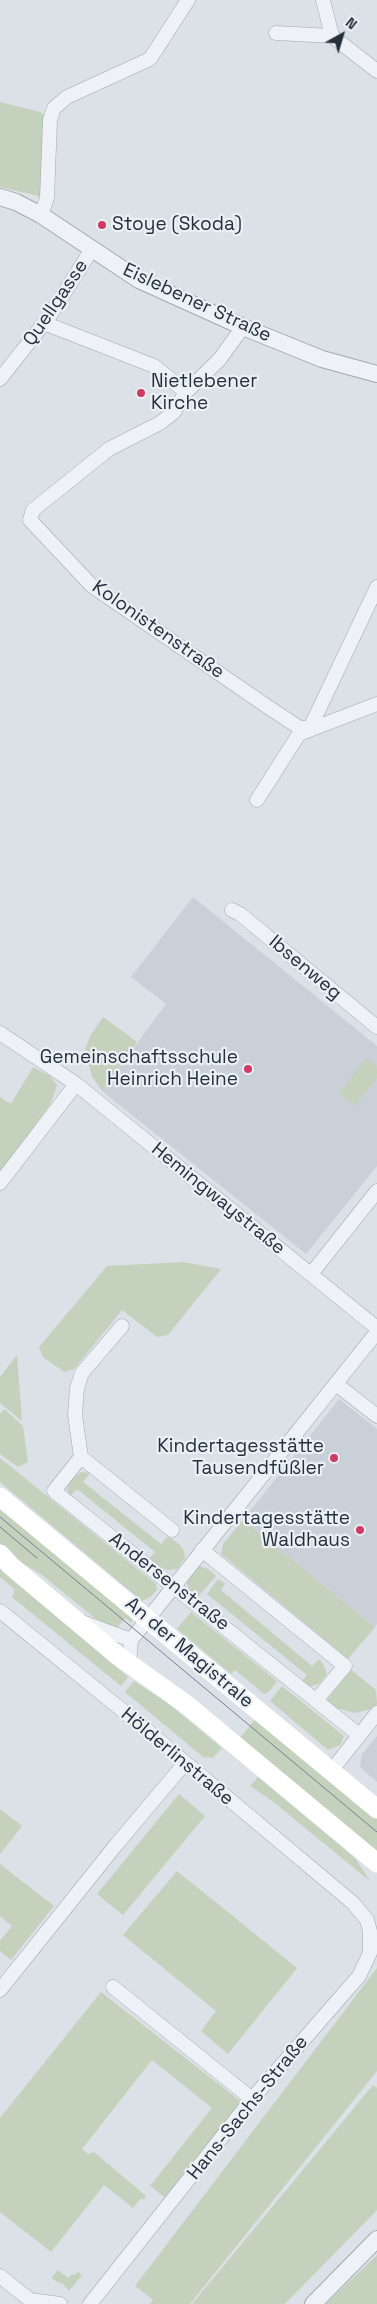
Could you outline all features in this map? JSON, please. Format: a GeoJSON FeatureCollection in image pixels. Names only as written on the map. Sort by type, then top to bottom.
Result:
{"type":"FeatureCollection","features":[{"type":"Feature","properties":{"kind":"main road","name":"An der Magistrale"},"geometry":{"type":"LineString","coordinates":[[0,1497],[377,1809]]}},
{"type":"Feature","properties":{"kind":"main road"},"geometry":{"type":"LineString","coordinates":[[0,1554],[11,1566],[129,1664],[187,1705],[377,1863]]}},
{"type":"Feature","properties":{"kind":"street"},"geometry":{"type":"LineString","coordinates":[[41,215],[47,198],[50,120],[54,108],[67,97],[150,59],[188,0]]}},
{"type":"Feature","properties":{"kind":"street"},"geometry":{"type":"LineString","coordinates":[[323,0],[332,36],[376,74]]}},
{"type":"Feature","properties":{"kind":"street"},"geometry":{"type":"LineString","coordinates":[[276,34],[332,36]]}},
{"type":"Feature","properties":{"kind":"street","name":"Eislebener Straße"},"geometry":{"type":"LineString","coordinates":[[0,197],[16,202],[41,215],[139,280],[243,327],[322,358],[377,374]]}},
{"type":"Feature","properties":{"kind":"street","name":"Quellgasse"},"geometry":{"type":"LineString","coordinates":[[0,380],[46,320],[92,249]]}},
{"type":"Feature","properties":{"kind":"street"},"geometry":{"type":"LineString","coordinates":[[46,320],[154,366],[186,392],[219,360],[243,327]]}},
{"type":"Feature","properties":{"kind":"street","name":"Kolonistenstraße"},"geometry":{"type":"LineString","coordinates":[[186,392],[174,412],[160,424],[131,436],[109,449],[33,510],[30,520],[92,586],[300,728],[310,728]]}},
{"type":"Feature","properties":{"kind":"street"},"geometry":{"type":"LineString","coordinates":[[310,728],[377,588]]}},
{"type":"Feature","properties":{"kind":"street"},"geometry":{"type":"LineString","coordinates":[[257,800],[299,734],[310,728],[377,704]]}},
{"type":"Feature","properties":{"kind":"street","name":"Ibsenweg"},"geometry":{"type":"LineString","coordinates":[[232,910],[240,914],[377,1027]]}},
{"type":"Feature","properties":{"kind":"street","name":"Hemingwaystraße"},"geometry":{"type":"LineString","coordinates":[[0,1033],[76,1084],[377,1328]]}},
{"type":"Feature","properties":{"kind":"street"},"geometry":{"type":"LineString","coordinates":[[0,1183],[76,1084]]}},
{"type":"Feature","properties":{"kind":"street"},"geometry":{"type":"LineString","coordinates":[[311,1274],[377,1191]]}},
{"type":"Feature","properties":{"kind":"street"},"geometry":{"type":"LineString","coordinates":[[122,1326],[82,1373],[77,1388],[74,1415],[81,1457],[172,1530]]}},
{"type":"Feature","properties":{"kind":"street"},"geometry":{"type":"LineString","coordinates":[[129,1664],[131,1640],[377,1332]]}},
{"type":"Feature","properties":{"kind":"street"},"geometry":{"type":"LineString","coordinates":[[336,1384],[377,1416]]}},
{"type":"Feature","properties":{"kind":"street","name":"Andersenstraße"},"geometry":{"type":"LineString","coordinates":[[81,1457],[54,1491],[360,1735]]}},
{"type":"Feature","properties":{"kind":"street"},"geometry":{"type":"LineString","coordinates":[[202,1550],[345,1666],[317,1699]]}},
{"type":"Feature","properties":{"kind":"street","name":"Hölderlinstraße"},"geometry":{"type":"LineString","coordinates":[[0,1611],[354,1904]]}},
{"type":"Feature","properties":{"kind":"street"},"geometry":{"type":"LineString","coordinates":[[72,1617],[131,1640]]}},
{"type":"Feature","properties":{"kind":"street"},"geometry":{"type":"LineString","coordinates":[[331,1771],[377,1714]]}},
{"type":"Feature","properties":{"kind":"street"},"geometry":{"type":"LineString","coordinates":[[0,1990],[116,1845],[185,1763]]}},
{"type":"Feature","properties":{"kind":"street","name":"Hans-Sachs-Straße"},"geometry":{"type":"LineString","coordinates":[[90,2304],[252,2099],[359,1976],[370,1953],[370,1932],[367,1920],[354,1904]]}},
{"type":"Feature","properties":{"kind":"street"},"geometry":{"type":"LineString","coordinates":[[113,1987],[252,2099]]}},
{"type":"Feature","properties":{"kind":"street"},"geometry":{"type":"LineString","coordinates":[[313,2304],[377,2239]]}},
{"type":"Feature","properties":{"kind":"street"},"geometry":{"type":"LineString","coordinates":[[0,2276],[30,2300],[60,2304]]}},
{"type":"Feature","properties":{"kind":"shaded area","name":"Gemeinschaftsschule Heinrich Heine"},"geometry":{"type":"Polygon","coordinates":[[[193,897],[377,1046],[377,1166],[306,1254],[102,1091],[166,1004],[131,977],[193,897]]]}},
{"type":"Feature","properties":{"kind":"shaded area","name":"Kindertagesstätte Tausendfüßler"},"geometry":{"type":"Polygon","coordinates":[[[339,1399],[377,1429],[377,1624],[375,1627],[243,1520],[339,1399]]]}},
{"type":"Feature","properties":{"kind":"shaded area"},"geometry":{"type":"Polygon","coordinates":[[[377,1736],[377,1782],[360,1767],[362,1754],[377,1736]]]}},
{"type":"Feature","properties":{"kind":"green space"},"geometry":{"type":"Polygon","coordinates":[[[0,102],[40,112],[50,120],[47,198],[0,187],[0,102]]]}},
{"type":"Feature","properties":{"kind":"green space"},"geometry":{"type":"Polygon","coordinates":[[[103,1017],[137,1042],[102,1091],[92,1076],[85,1050],[90,1036],[103,1017]]]}},
{"type":"Feature","properties":{"kind":"green space"},"geometry":{"type":"Polygon","coordinates":[[[366,1058],[377,1067],[377,1078],[355,1106],[339,1093],[366,1058]]]}},
{"type":"Feature","properties":{"kind":"green space"},"geometry":{"type":"Polygon","coordinates":[[[33,1067],[50,1076],[57,1085],[51,1103],[0,1174],[0,1097],[11,1104],[33,1067]]]}},
{"type":"Feature","properties":{"kind":"green space"},"geometry":{"type":"Polygon","coordinates":[[[183,1262],[221,1269],[168,1335],[157,1337],[122,1310],[74,1369],[64,1372],[43,1357],[39,1347],[107,1266],[183,1262]]]}},
{"type":"Feature","properties":{"kind":"green space"},"geometry":{"type":"Polygon","coordinates":[[[17,1355],[22,1421],[0,1403],[0,1377],[17,1355]]]}},
{"type":"Feature","properties":{"kind":"green space"},"geometry":{"type":"Polygon","coordinates":[[[4,1409],[23,1426],[28,1462],[18,1467],[0,1454],[0,1414],[4,1409]]]}},
{"type":"Feature","properties":{"kind":"green space"},"geometry":{"type":"Polygon","coordinates":[[[0,1458],[156,1584],[157,1590],[150,1597],[142,1601],[0,1482],[0,1458]]]}},
{"type":"Feature","properties":{"kind":"green space"},"geometry":{"type":"Polygon","coordinates":[[[81,1472],[90,1473],[83,1482],[161,1544],[168,1536],[179,1544],[184,1551],[185,1558],[177,1569],[168,1570],[162,1568],[149,1559],[155,1552],[77,1489],[70,1496],[67,1490],[69,1482],[81,1472]]]}},
{"type":"Feature","properties":{"kind":"green space"},"geometry":{"type":"Polygon","coordinates":[[[0,1504],[132,1615],[132,1623],[125,1618],[117,1628],[101,1623],[42,1575],[17,1560],[0,1543],[0,1504]]]}},
{"type":"Feature","properties":{"kind":"green space"},"geometry":{"type":"Polygon","coordinates":[[[243,1520],[375,1627],[348,1659],[221,1554],[223,1544],[243,1520]]]}},
{"type":"Feature","properties":{"kind":"green space"},"geometry":{"type":"Polygon","coordinates":[[[199,1566],[208,1569],[216,1576],[197,1598],[189,1591],[187,1583],[192,1570],[199,1566]]]}},
{"type":"Feature","properties":{"kind":"green space"},"geometry":{"type":"Polygon","coordinates":[[[0,1569],[128,1677],[121,1686],[12,1597],[15,1590],[0,1577],[0,1569]]]}},
{"type":"Feature","properties":{"kind":"green space"},"geometry":{"type":"Polygon","coordinates":[[[218,1579],[225,1584],[221,1590],[312,1666],[319,1659],[327,1674],[319,1684],[307,1687],[301,1682],[307,1675],[207,1594],[218,1579]]]}},
{"type":"Feature","properties":{"kind":"green space"},"geometry":{"type":"Polygon","coordinates":[[[191,1612],[277,1681],[269,1692],[264,1694],[235,1670],[231,1674],[177,1629],[191,1612]]]}},
{"type":"Feature","properties":{"kind":"green space"},"geometry":{"type":"Polygon","coordinates":[[[351,1670],[376,1690],[377,1704],[371,1709],[355,1713],[336,1708],[326,1701],[351,1670]]]}},
{"type":"Feature","properties":{"kind":"green space"},"geometry":{"type":"Polygon","coordinates":[[[134,1681],[165,1701],[222,1748],[213,1758],[203,1757],[125,1692],[134,1681]]]}},
{"type":"Feature","properties":{"kind":"green space"},"geometry":{"type":"Polygon","coordinates":[[[282,1686],[344,1736],[340,1745],[328,1750],[270,1701],[282,1686]]]}},
{"type":"Feature","properties":{"kind":"green space"},"geometry":{"type":"Polygon","coordinates":[[[257,1717],[377,1817],[377,1853],[239,1739],[257,1717]]]}},
{"type":"Feature","properties":{"kind":"green space"},"geometry":{"type":"Polygon","coordinates":[[[258,1777],[356,1859],[370,1881],[271,1800],[250,1786],[258,1777]]]}},
{"type":"Feature","properties":{"kind":"green space"},"geometry":{"type":"Polygon","coordinates":[[[179,1794],[205,1816],[123,1915],[97,1894],[179,1794]]]}},
{"type":"Feature","properties":{"kind":"green space"},"geometry":{"type":"Polygon","coordinates":[[[0,1809],[22,1826],[0,1854],[0,1809]]]}},
{"type":"Feature","properties":{"kind":"green space"},"geometry":{"type":"Polygon","coordinates":[[[0,1864],[54,1906],[11,1960],[0,1951],[0,1941],[12,1926],[0,1916],[0,1864]]]}},
{"type":"Feature","properties":{"kind":"green space"},"geometry":{"type":"Polygon","coordinates":[[[177,1871],[297,1968],[228,2054],[201,2031],[216,2011],[123,1935],[177,1871]]]}},
{"type":"Feature","properties":{"kind":"green space"},"geometry":{"type":"Polygon","coordinates":[[[377,1968],[377,2071],[190,2304],[150,2304],[153,2300],[135,2286],[377,1968]]]}},
{"type":"Feature","properties":{"kind":"green space"},"geometry":{"type":"Polygon","coordinates":[[[101,1992],[244,2104],[168,2200],[150,2186],[212,2108],[152,2060],[82,2149],[88,2154],[94,2152],[146,2196],[144,2200],[141,2198],[133,2208],[104,2185],[51,2252],[0,2212],[0,2118],[101,1992]]]}},
{"type":"Feature","properties":{"kind":"green space"},"geometry":{"type":"Polygon","coordinates":[[[373,2085],[377,2088],[377,2210],[285,2304],[192,2304],[373,2085]]]}},
{"type":"Feature","properties":{"kind":"green space"},"geometry":{"type":"Polygon","coordinates":[[[377,2255],[377,2304],[326,2304],[377,2255]]]}},
{"type":"Feature","properties":{"kind":"green space"},"geometry":{"type":"Polygon","coordinates":[[[58,2270],[68,2278],[78,2272],[82,2275],[69,2291],[62,2283],[51,2278],[58,2270]]]}},
{"type":"Feature","properties":{"kind":"tram line"},"geometry":{"type":"LineString","coordinates":[[0,1517],[377,1832]]}},
{"type":"Feature","properties":{"kind":"tram line"},"geometry":{"type":"LineString","coordinates":[[0,1527],[37,1558]]}},
{"type":"Feature","properties":{"kind":"place","name":"Stoye (Skoda)"},"geometry":{"type":"Point","coordinates":[102,225]}},
{"type":"Feature","properties":{"kind":"place","name":"Nietlebener Kirche"},"geometry":{"type":"Point","coordinates":[141,393]}},
{"type":"Feature","properties":{"kind":"place","name":"Gemeinschaftsschule Heinrich Heine"},"geometry":{"type":"Point","coordinates":[248,1069]}},
{"type":"Feature","properties":{"kind":"place","name":"Kindertagesstätte Tausendfüßler"},"geometry":{"type":"Point","coordinates":[334,1458]}},
{"type":"Feature","properties":{"kind":"place","name":"Kindertagesstätte Waldhaus"},"geometry":{"type":"Point","coordinates":[360,1530]}}]}
